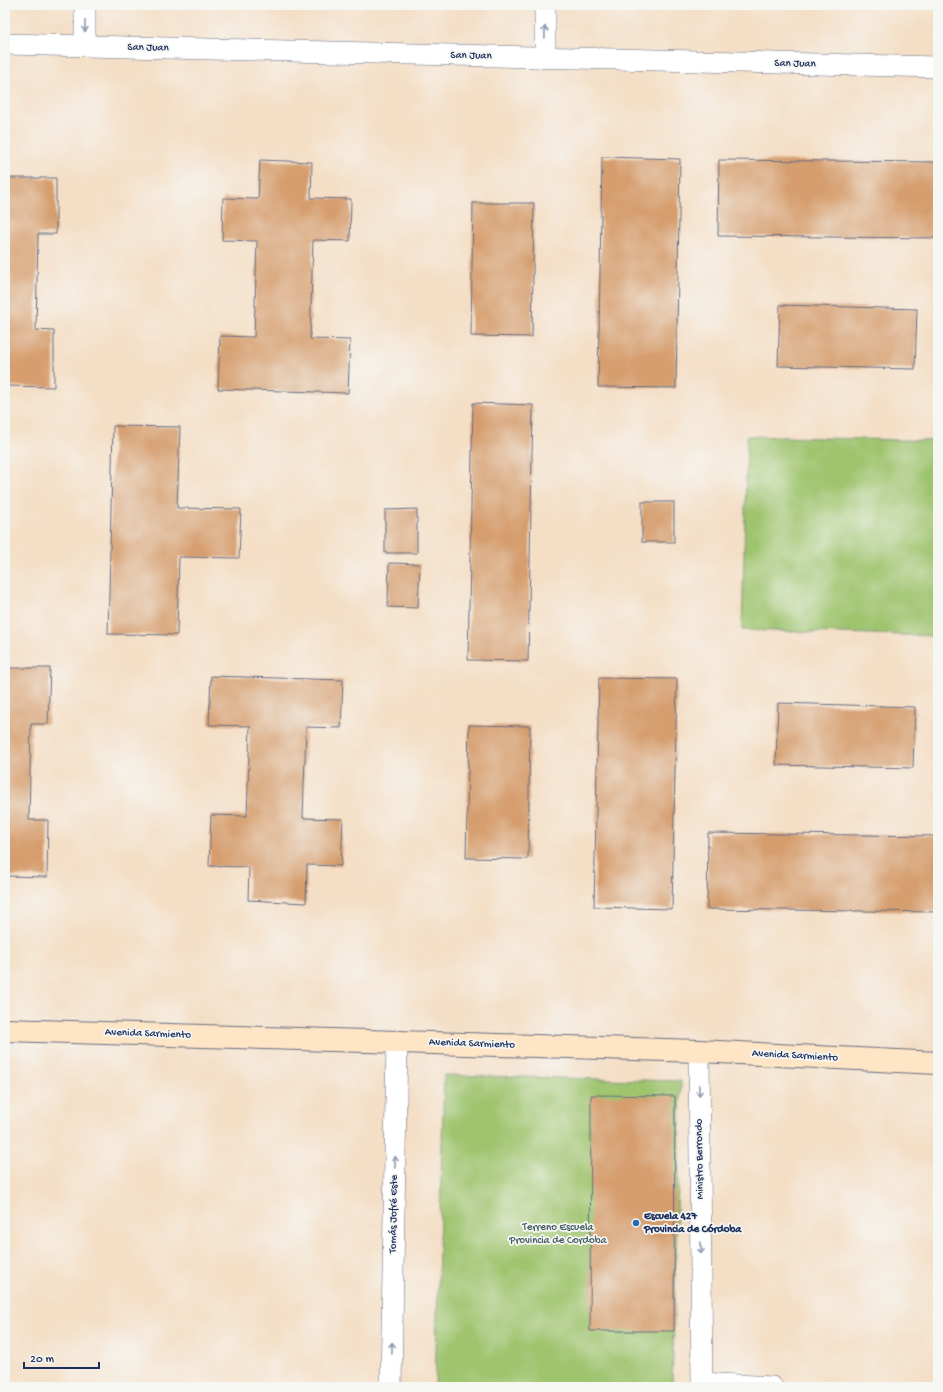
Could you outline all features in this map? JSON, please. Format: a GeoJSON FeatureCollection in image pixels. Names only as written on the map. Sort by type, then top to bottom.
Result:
{"type":"FeatureCollection","features":[{"type":"Feature","properties":{"kind":"main road","name":"Avenida Sarmiento"},"geometry":{"type":"LineString","coordinates":[[5,1030],[699,1051],[938,1063]]}},
{"type":"Feature","properties":{"kind":"street"},"geometry":{"type":"LineString","coordinates":[[85,5],[85,46]]}},
{"type":"Feature","properties":{"kind":"street"},"geometry":{"type":"LineString","coordinates":[[545,5],[545,58]]}},
{"type":"Feature","properties":{"kind":"street","name":"San Juan"},"geometry":{"type":"LineString","coordinates":[[5,44],[938,68]]}},
{"type":"Feature","properties":{"kind":"street","name":"Tomás Jofré Este"},"geometry":{"type":"LineString","coordinates":[[391,1387],[397,1041]]}},
{"type":"Feature","properties":{"kind":"street","name":"Ministro Berrondo"},"geometry":{"type":"LineString","coordinates":[[699,1051],[702,1385]]}},
{"type":"Feature","properties":{"kind":"street"},"geometry":{"type":"LineString","coordinates":[[702,1385],[772,1387]]}},
{"type":"Feature","properties":{"kind":"green space"},"geometry":{"type":"Polygon","coordinates":[[[747,436],[938,441],[938,636],[742,630],[747,436]]]}},
{"type":"Feature","properties":{"kind":"green space","name":"Terreno Escuela Provincia de Cordoba"},"geometry":{"type":"Polygon","coordinates":[[[444,1075],[681,1081],[672,1387],[435,1387],[444,1075]]]}},
{"type":"Feature","properties":{"kind":"building"},"geometry":{"type":"Polygon","coordinates":[[[602,157],[680,159],[676,388],[598,387],[602,157]]]}},
{"type":"Feature","properties":{"kind":"building"},"geometry":{"type":"Polygon","coordinates":[[[260,160],[312,162],[311,198],[351,199],[350,241],[313,240],[310,339],[350,340],[348,393],[218,389],[220,336],[254,337],[257,241],[222,240],[223,198],[258,199],[260,160]]]}},
{"type":"Feature","properties":{"kind":"building"},"geometry":{"type":"Polygon","coordinates":[[[719,160],[938,162],[938,238],[718,236],[719,160]]]}},
{"type":"Feature","properties":{"kind":"building"},"geometry":{"type":"Polygon","coordinates":[[[5,178],[56,178],[56,234],[38,234],[36,330],[54,331],[54,387],[5,386],[5,178]]]}},
{"type":"Feature","properties":{"kind":"building"},"geometry":{"type":"Polygon","coordinates":[[[473,203],[534,203],[532,337],[471,336],[473,203]]]}},
{"type":"Feature","properties":{"kind":"building"},"geometry":{"type":"Polygon","coordinates":[[[780,305],[917,309],[915,369],[778,366],[780,305]]]}},
{"type":"Feature","properties":{"kind":"building"},"geometry":{"type":"Polygon","coordinates":[[[473,403],[533,405],[528,661],[468,660],[473,403]]]}},
{"type":"Feature","properties":{"kind":"building"},"geometry":{"type":"Polygon","coordinates":[[[113,426],[180,427],[177,508],[241,509],[239,558],[179,557],[177,635],[108,634],[113,426]]]}},
{"type":"Feature","properties":{"kind":"building"},"geometry":{"type":"Polygon","coordinates":[[[642,502],[674,502],[674,542],[642,542],[642,502]]]}},
{"type":"Feature","properties":{"kind":"building"},"geometry":{"type":"Polygon","coordinates":[[[417,509],[417,553],[385,553],[385,510],[417,509]]]}},
{"type":"Feature","properties":{"kind":"building"},"geometry":{"type":"Polygon","coordinates":[[[389,563],[420,564],[418,608],[388,607],[389,563]]]}},
{"type":"Feature","properties":{"kind":"building"},"geometry":{"type":"Polygon","coordinates":[[[5,668],[50,668],[48,724],[31,724],[29,820],[48,820],[47,877],[5,876],[5,668]]]}},
{"type":"Feature","properties":{"kind":"building"},"geometry":{"type":"Polygon","coordinates":[[[211,676],[343,680],[341,728],[306,727],[303,818],[343,819],[341,866],[307,865],[306,903],[248,900],[249,867],[209,866],[211,815],[247,816],[250,726],[209,725],[211,676]]]}},
{"type":"Feature","properties":{"kind":"building"},"geometry":{"type":"Polygon","coordinates":[[[599,678],[677,679],[672,909],[594,907],[599,678]]]}},
{"type":"Feature","properties":{"kind":"building"},"geometry":{"type":"Polygon","coordinates":[[[778,703],[915,707],[913,768],[776,765],[778,703]]]}},
{"type":"Feature","properties":{"kind":"building"},"geometry":{"type":"Polygon","coordinates":[[[469,725],[530,726],[528,859],[466,858],[469,725]]]}},
{"type":"Feature","properties":{"kind":"building"},"geometry":{"type":"Polygon","coordinates":[[[708,833],[938,836],[938,912],[707,909],[708,833]]]}},
{"type":"Feature","properties":{"kind":"building","name":"Escuela 427 Provincia de Córdoba"},"geometry":{"type":"Polygon","coordinates":[[[591,1095],[675,1096],[674,1331],[590,1331],[591,1095]]]}},
{"type":"Feature","properties":{"kind":"place","name":"Escuela 427 Provincia de Córdoba"},"geometry":{"type":"Point","coordinates":[636,1223]}}]}
